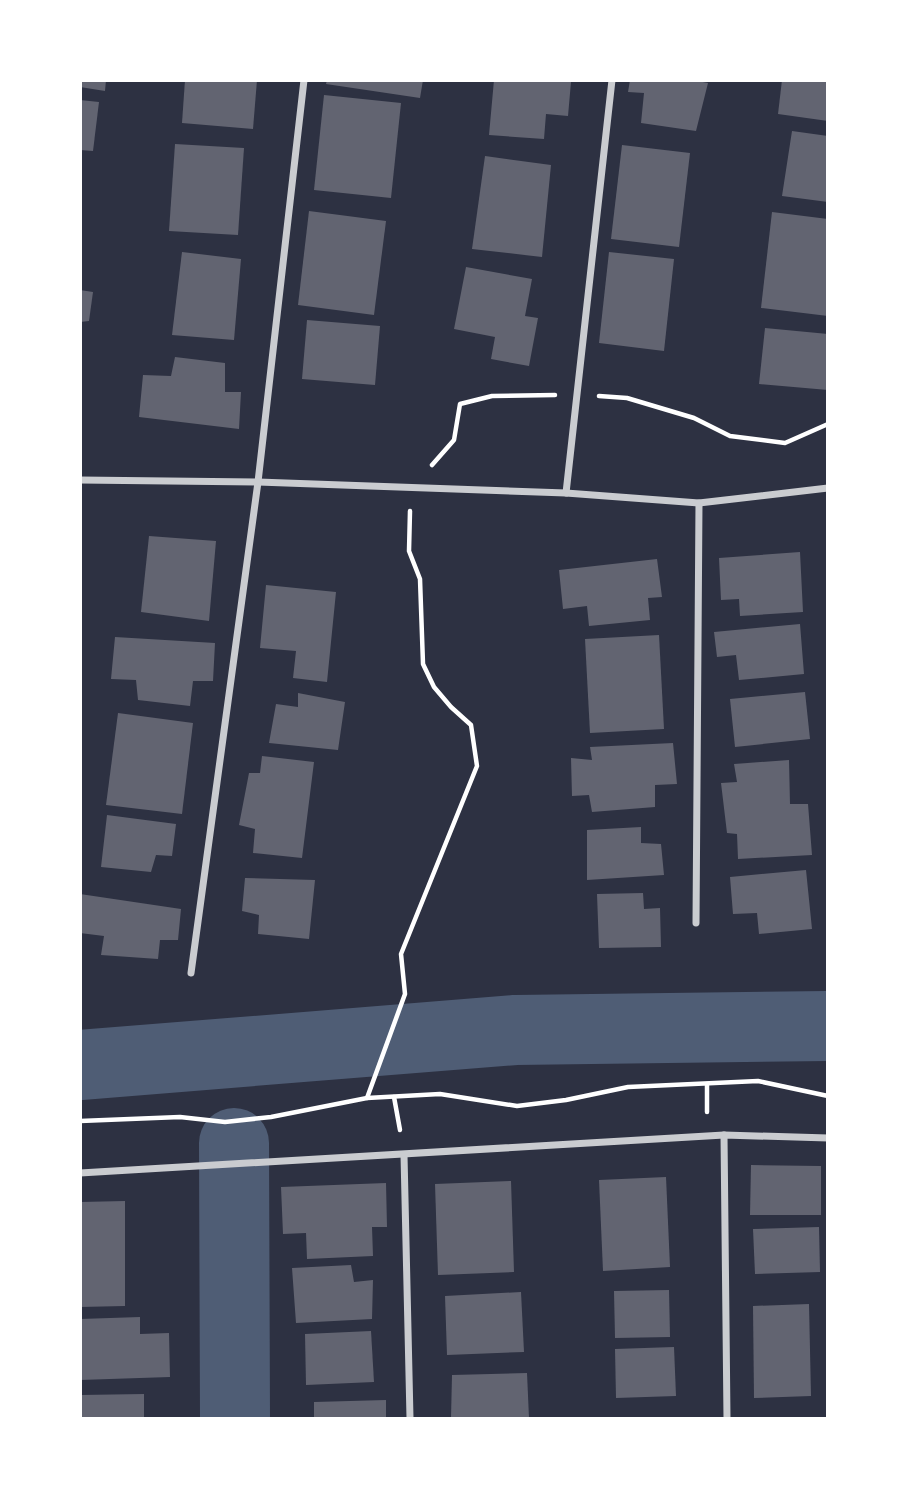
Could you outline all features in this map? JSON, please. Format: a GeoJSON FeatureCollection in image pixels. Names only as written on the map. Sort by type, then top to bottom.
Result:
{"type":"FeatureCollection","features":[{"type":"Feature","properties":{"kind":"street"},"geometry":{"type":"LineString","coordinates":[[191,973],[258,482],[304,80]]}},
{"type":"Feature","properties":{"kind":"street"},"geometry":{"type":"LineString","coordinates":[[566,493],[612,80]]}},
{"type":"Feature","properties":{"kind":"street"},"geometry":{"type":"LineString","coordinates":[[80,480],[258,482],[566,493],[699,503],[828,488]]}},
{"type":"Feature","properties":{"kind":"street"},"geometry":{"type":"LineString","coordinates":[[696,923],[699,503]]}},
{"type":"Feature","properties":{"kind":"street"},"geometry":{"type":"LineString","coordinates":[[724,1135],[727,1419]]}},
{"type":"Feature","properties":{"kind":"street"},"geometry":{"type":"LineString","coordinates":[[80,1173],[724,1135],[828,1138]]}},
{"type":"Feature","properties":{"kind":"street"},"geometry":{"type":"LineString","coordinates":[[404,1155],[410,1419]]}},
{"type":"Feature","properties":{"kind":"path"},"geometry":{"type":"LineString","coordinates":[[367,1098],[405,994],[401,954],[477,766],[471,724],[451,707],[434,687],[423,664],[420,579],[409,551],[411,488],[454,440],[460,404],[492,396],[577,394],[627,398],[694,418],[730,436],[785,443],[828,424]]}},
{"type":"Feature","properties":{"kind":"path"},"geometry":{"type":"LineString","coordinates":[[80,1121],[180,1117],[225,1122],[367,1098],[440,1094],[517,1106],[566,1100],[628,1087],[758,1081],[828,1096]]}},
{"type":"Feature","properties":{"kind":"path"},"geometry":{"type":"LineString","coordinates":[[394,1097],[404,1155]]}},
{"type":"Feature","properties":{"kind":"building"},"geometry":{"type":"Polygon","coordinates":[[[80,80],[106,80],[105,91],[80,87],[80,80]]]}},
{"type":"Feature","properties":{"kind":"building"},"geometry":{"type":"Polygon","coordinates":[[[185,80],[257,80],[253,129],[182,123],[185,80]]]}},
{"type":"Feature","properties":{"kind":"building"},"geometry":{"type":"Polygon","coordinates":[[[327,80],[423,80],[420,98],[326,84],[327,80]]]}},
{"type":"Feature","properties":{"kind":"building"},"geometry":{"type":"Polygon","coordinates":[[[494,80],[571,82],[568,116],[546,114],[544,139],[489,135],[494,80]]]}},
{"type":"Feature","properties":{"kind":"building"},"geometry":{"type":"Polygon","coordinates":[[[630,80],[692,80],[708,83],[696,131],[641,123],[644,93],[628,92],[630,80]]]}},
{"type":"Feature","properties":{"kind":"building"},"geometry":{"type":"Polygon","coordinates":[[[782,80],[828,80],[828,121],[778,114],[782,80]]]}},
{"type":"Feature","properties":{"kind":"building"},"geometry":{"type":"Polygon","coordinates":[[[324,95],[401,103],[391,198],[314,190],[324,95]]]}},
{"type":"Feature","properties":{"kind":"building"},"geometry":{"type":"Polygon","coordinates":[[[80,100],[99,102],[93,151],[80,150],[80,100]]]}},
{"type":"Feature","properties":{"kind":"building"},"geometry":{"type":"Polygon","coordinates":[[[792,131],[828,136],[828,202],[782,196],[792,131]]]}},
{"type":"Feature","properties":{"kind":"building"},"geometry":{"type":"Polygon","coordinates":[[[175,144],[244,148],[238,235],[169,231],[175,144]]]}},
{"type":"Feature","properties":{"kind":"building"},"geometry":{"type":"Polygon","coordinates":[[[622,145],[690,153],[679,247],[611,239],[622,145]]]}},
{"type":"Feature","properties":{"kind":"building"},"geometry":{"type":"Polygon","coordinates":[[[485,156],[551,165],[542,257],[472,249],[485,156]]]}},
{"type":"Feature","properties":{"kind":"building"},"geometry":{"type":"Polygon","coordinates":[[[309,211],[386,221],[374,315],[298,305],[309,211]]]}},
{"type":"Feature","properties":{"kind":"building"},"geometry":{"type":"Polygon","coordinates":[[[772,212],[828,219],[828,316],[761,308],[772,212]]]}},
{"type":"Feature","properties":{"kind":"building"},"geometry":{"type":"Polygon","coordinates":[[[182,252],[241,259],[234,340],[172,335],[182,252]]]}},
{"type":"Feature","properties":{"kind":"building"},"geometry":{"type":"Polygon","coordinates":[[[609,252],[674,259],[664,351],[599,343],[609,252]]]}},
{"type":"Feature","properties":{"kind":"building"},"geometry":{"type":"Polygon","coordinates":[[[466,267],[532,279],[525,316],[538,318],[529,366],[491,359],[495,337],[454,329],[466,267]]]}},
{"type":"Feature","properties":{"kind":"building"},"geometry":{"type":"Polygon","coordinates":[[[80,290],[93,292],[89,321],[80,322],[80,290]]]}},
{"type":"Feature","properties":{"kind":"building"},"geometry":{"type":"Polygon","coordinates":[[[307,320],[380,326],[375,385],[302,379],[307,320]]]}},
{"type":"Feature","properties":{"kind":"building"},"geometry":{"type":"Polygon","coordinates":[[[765,328],[828,334],[828,390],[759,384],[765,328]]]}},
{"type":"Feature","properties":{"kind":"building"},"geometry":{"type":"Polygon","coordinates":[[[175,357],[225,363],[225,392],[241,392],[239,429],[139,417],[143,375],[171,376],[175,357]]]}},
{"type":"Feature","properties":{"kind":"building"},"geometry":{"type":"Polygon","coordinates":[[[149,536],[216,541],[209,621],[141,612],[149,536]]]}},
{"type":"Feature","properties":{"kind":"building"},"geometry":{"type":"Polygon","coordinates":[[[800,552],[803,612],[740,616],[739,599],[721,600],[719,558],[800,552]]]}},
{"type":"Feature","properties":{"kind":"building"},"geometry":{"type":"Polygon","coordinates":[[[657,559],[662,597],[648,598],[650,620],[589,626],[587,606],[563,609],[559,570],[657,559]]]}},
{"type":"Feature","properties":{"kind":"building"},"geometry":{"type":"Polygon","coordinates":[[[266,585],[336,592],[327,682],[293,678],[296,651],[260,648],[266,585]]]}},
{"type":"Feature","properties":{"kind":"building"},"geometry":{"type":"Polygon","coordinates":[[[800,624],[804,674],[739,680],[736,655],[717,657],[714,632],[800,624]]]}},
{"type":"Feature","properties":{"kind":"building"},"geometry":{"type":"Polygon","coordinates":[[[659,635],[664,729],[590,733],[585,639],[659,635]]]}},
{"type":"Feature","properties":{"kind":"building"},"geometry":{"type":"Polygon","coordinates":[[[115,637],[215,643],[213,681],[193,681],[190,706],[138,700],[136,680],[111,679],[115,637]]]}},
{"type":"Feature","properties":{"kind":"building"},"geometry":{"type":"Polygon","coordinates":[[[805,692],[810,739],[735,747],[730,699],[805,692]]]}},
{"type":"Feature","properties":{"kind":"building"},"geometry":{"type":"Polygon","coordinates":[[[298,693],[345,702],[338,750],[269,743],[276,704],[298,707],[298,693]]]}},
{"type":"Feature","properties":{"kind":"building"},"geometry":{"type":"Polygon","coordinates":[[[118,713],[193,723],[182,814],[106,805],[118,713]]]}},
{"type":"Feature","properties":{"kind":"building"},"geometry":{"type":"Polygon","coordinates":[[[673,743],[677,784],[655,785],[655,807],[592,812],[589,795],[572,796],[571,758],[592,760],[590,747],[673,743]]]}},
{"type":"Feature","properties":{"kind":"building"},"geometry":{"type":"Polygon","coordinates":[[[262,756],[314,762],[302,858],[253,853],[255,829],[239,825],[249,773],[260,773],[262,756]]]}},
{"type":"Feature","properties":{"kind":"building"},"geometry":{"type":"Polygon","coordinates":[[[789,760],[790,804],[808,804],[812,855],[738,859],[737,834],[727,833],[721,783],[737,782],[734,764],[789,760]]]}},
{"type":"Feature","properties":{"kind":"building"},"geometry":{"type":"Polygon","coordinates":[[[107,815],[176,824],[172,856],[156,855],[151,872],[101,867],[107,815]]]}},
{"type":"Feature","properties":{"kind":"building"},"geometry":{"type":"Polygon","coordinates":[[[641,827],[641,843],[661,844],[664,875],[587,880],[587,830],[641,827]]]}},
{"type":"Feature","properties":{"kind":"building"},"geometry":{"type":"Polygon","coordinates":[[[806,870],[812,929],[759,934],[757,913],[733,914],[730,877],[806,870]]]}},
{"type":"Feature","properties":{"kind":"building"},"geometry":{"type":"Polygon","coordinates":[[[245,878],[315,880],[309,939],[258,934],[259,915],[242,911],[245,878]]]}},
{"type":"Feature","properties":{"kind":"building"},"geometry":{"type":"Polygon","coordinates":[[[643,893],[644,909],[660,908],[661,947],[599,948],[597,894],[643,893]]]}},
{"type":"Feature","properties":{"kind":"building"},"geometry":{"type":"Polygon","coordinates":[[[80,894],[181,909],[178,940],[160,940],[158,959],[101,955],[104,936],[80,933],[80,894]]]}},
{"type":"Feature","properties":{"kind":"building"},"geometry":{"type":"Polygon","coordinates":[[[751,1165],[821,1166],[821,1215],[750,1215],[751,1165]]]}},
{"type":"Feature","properties":{"kind":"building"},"geometry":{"type":"Polygon","coordinates":[[[666,1177],[670,1267],[603,1271],[599,1180],[666,1177]]]}},
{"type":"Feature","properties":{"kind":"building"},"geometry":{"type":"Polygon","coordinates":[[[511,1181],[514,1272],[438,1275],[435,1184],[511,1181]]]}},
{"type":"Feature","properties":{"kind":"building"},"geometry":{"type":"Polygon","coordinates":[[[386,1183],[387,1227],[372,1227],[373,1256],[307,1259],[306,1233],[283,1234],[281,1187],[386,1183]]]}},
{"type":"Feature","properties":{"kind":"building"},"geometry":{"type":"Polygon","coordinates":[[[125,1201],[125,1306],[80,1307],[80,1202],[125,1201]]]}},
{"type":"Feature","properties":{"kind":"building"},"geometry":{"type":"Polygon","coordinates":[[[819,1227],[820,1272],[755,1274],[753,1229],[819,1227]]]}},
{"type":"Feature","properties":{"kind":"building"},"geometry":{"type":"Polygon","coordinates":[[[351,1265],[354,1282],[373,1280],[372,1319],[296,1323],[292,1268],[351,1265]]]}},
{"type":"Feature","properties":{"kind":"building"},"geometry":{"type":"Polygon","coordinates":[[[669,1290],[670,1337],[615,1338],[614,1291],[669,1290]]]}},
{"type":"Feature","properties":{"kind":"building"},"geometry":{"type":"Polygon","coordinates":[[[521,1292],[524,1352],[447,1355],[445,1296],[521,1292]]]}},
{"type":"Feature","properties":{"kind":"building"},"geometry":{"type":"Polygon","coordinates":[[[809,1304],[811,1396],[754,1398],[753,1306],[809,1304]]]}},
{"type":"Feature","properties":{"kind":"building"},"geometry":{"type":"Polygon","coordinates":[[[140,1317],[140,1334],[169,1333],[170,1377],[80,1380],[80,1319],[140,1317]]]}},
{"type":"Feature","properties":{"kind":"building"},"geometry":{"type":"Polygon","coordinates":[[[371,1331],[374,1382],[306,1385],[305,1334],[371,1331]]]}},
{"type":"Feature","properties":{"kind":"building"},"geometry":{"type":"Polygon","coordinates":[[[674,1347],[676,1396],[616,1398],[615,1349],[674,1347]]]}},
{"type":"Feature","properties":{"kind":"building"},"geometry":{"type":"Polygon","coordinates":[[[527,1373],[529,1418],[451,1418],[452,1375],[527,1373]]]}},
{"type":"Feature","properties":{"kind":"building"},"geometry":{"type":"Polygon","coordinates":[[[144,1394],[144,1418],[80,1418],[80,1395],[144,1394]]]}},
{"type":"Feature","properties":{"kind":"building"},"geometry":{"type":"Polygon","coordinates":[[[386,1400],[386,1418],[314,1418],[314,1402],[386,1400]]]}},
{"type":"Feature","properties":{"kind":"waterway"},"geometry":{"type":"LineString","coordinates":[[80,1065],[515,1030],[828,1026]]}},
{"type":"Feature","properties":{"kind":"waterway"},"geometry":{"type":"LineString","coordinates":[[234,1143],[235,1418]]}}]}
